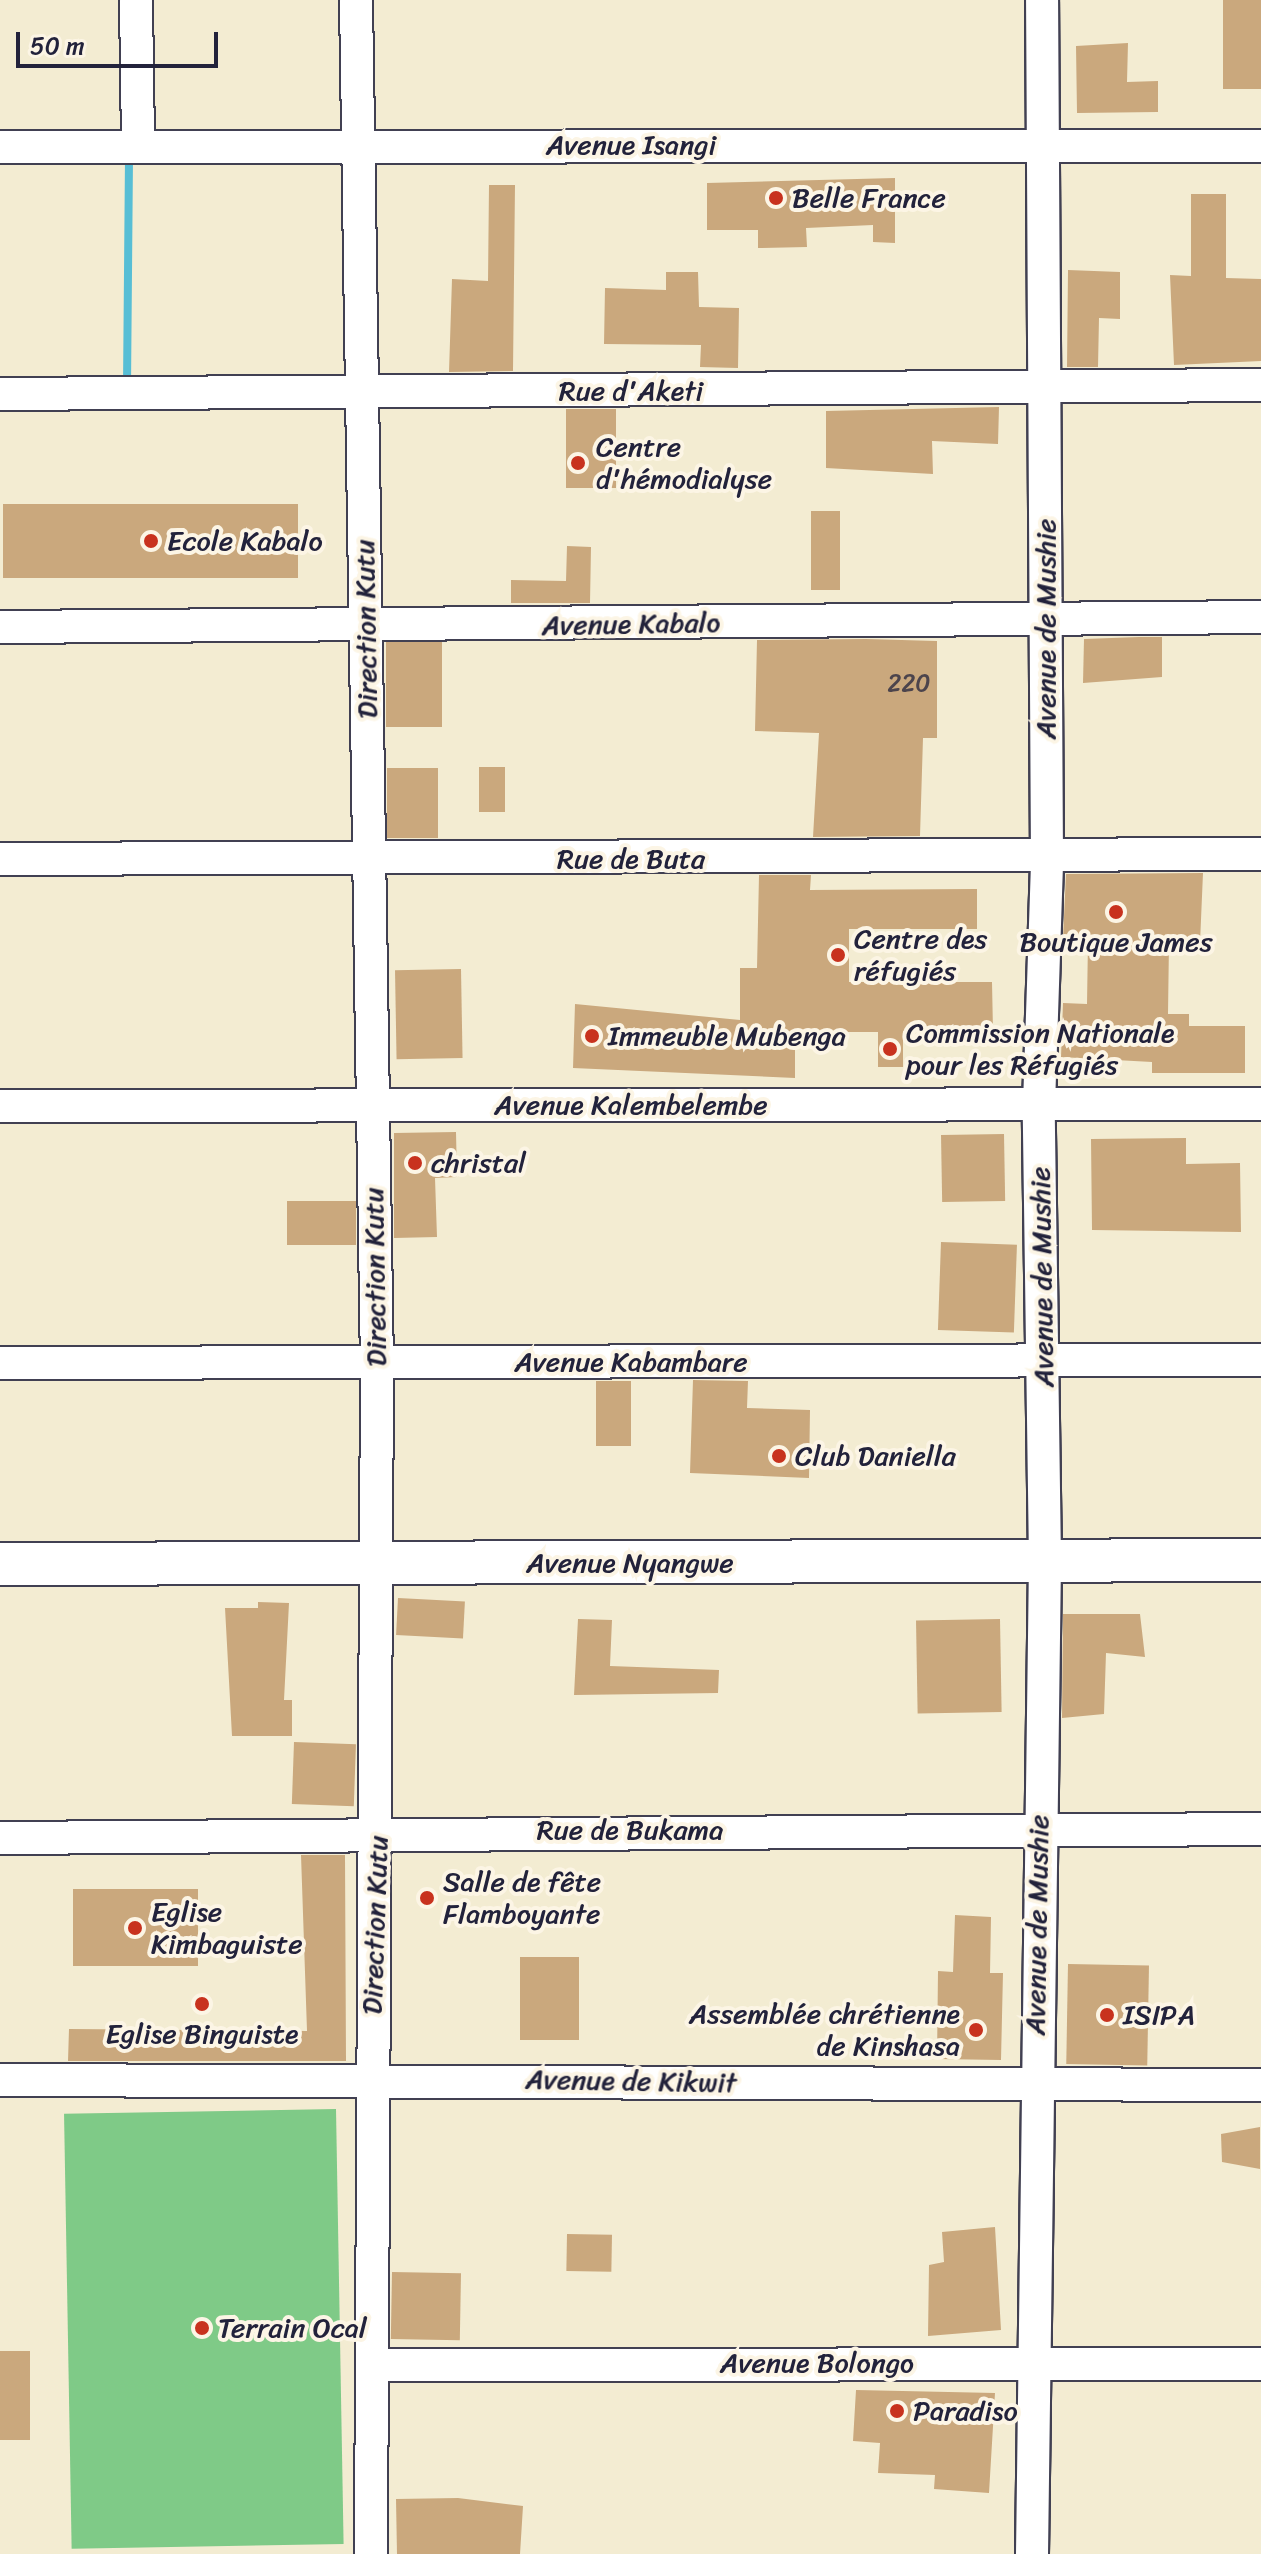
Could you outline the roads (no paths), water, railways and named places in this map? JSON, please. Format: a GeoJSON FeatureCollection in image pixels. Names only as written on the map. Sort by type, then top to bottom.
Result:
{"type":"FeatureCollection","features":[{"type":"Feature","properties":{"kind":"main road","name":"Avenue Nyangwe"},"geometry":{"type":"LineString","coordinates":[[0,1564],[1261,1560]]}},
{"type":"Feature","properties":{"kind":"street"},"geometry":{"type":"LineString","coordinates":[[136,0],[138,147]]}},
{"type":"Feature","properties":{"kind":"street","name":"Direction Kutu"},"geometry":{"type":"LineString","coordinates":[[356,0],[358,392],[367,627],[377,1362],[378,1830],[371,2077],[371,2554]]}},
{"type":"Feature","properties":{"kind":"street","name":"Avenue de Mushie"},"geometry":{"type":"LineString","coordinates":[[1032,2554],[1034,2088],[1045,1561],[1039,1105],[1047,858],[1042,0]]}},
{"type":"Feature","properties":{"kind":"street","name":"Avenue Isangi"},"geometry":{"type":"LineString","coordinates":[[0,147],[1261,146]]}},
{"type":"Feature","properties":{"kind":"street","name":"Rue d'Aketi"},"geometry":{"type":"LineString","coordinates":[[0,394],[1044,390],[1261,385]]}},
{"type":"Feature","properties":{"kind":"street","name":"Avenue Kabalo"},"geometry":{"type":"LineString","coordinates":[[0,627],[367,627],[1261,617]]}},
{"type":"Feature","properties":{"kind":"street","name":"Rue de Buta"},"geometry":{"type":"LineString","coordinates":[[0,859],[1047,858],[1261,854]]}},
{"type":"Feature","properties":{"kind":"street","name":"Avenue Kalembelembe"},"geometry":{"type":"LineString","coordinates":[[0,1106],[1261,1104]]}},
{"type":"Feature","properties":{"kind":"street","name":"Avenue Kabambare"},"geometry":{"type":"LineString","coordinates":[[0,1363],[1043,1363],[1261,1360]]}},
{"type":"Feature","properties":{"kind":"street","name":"Rue de Bukama"},"geometry":{"type":"LineString","coordinates":[[0,1838],[378,1830],[1261,1829]]}},
{"type":"Feature","properties":{"kind":"street","name":"Avenue de Kikwit"},"geometry":{"type":"LineString","coordinates":[[0,2080],[371,2077],[1034,2088],[1261,2085]]}},
{"type":"Feature","properties":{"kind":"street","name":"Avenue Bolongo"},"geometry":{"type":"LineString","coordinates":[[372,2365],[1261,2364]]}},
{"type":"Feature","properties":{"kind":"waterway"},"geometry":{"type":"LineString","coordinates":[[127,387],[129,153]]}},
{"type":"Feature","properties":{"kind":"place","name":"Belle France"},"geometry":{"type":"Point","coordinates":[776,198]}},
{"type":"Feature","properties":{"kind":"place","name":"Centre d'hémodialyse"},"geometry":{"type":"Point","coordinates":[578,463]}},
{"type":"Feature","properties":{"kind":"place","name":"Ecole Kabalo"},"geometry":{"type":"Point","coordinates":[151,541]}},
{"type":"Feature","properties":{"kind":"place","name":"Boutique James"},"geometry":{"type":"Point","coordinates":[1116,912]}},
{"type":"Feature","properties":{"kind":"place","name":"Centre des réfugiés"},"geometry":{"type":"Point","coordinates":[838,955]}},
{"type":"Feature","properties":{"kind":"place","name":"Immeuble Mubenga"},"geometry":{"type":"Point","coordinates":[592,1036]}},
{"type":"Feature","properties":{"kind":"place","name":"Commission Nationale pour les Réfugiés"},"geometry":{"type":"Point","coordinates":[890,1049]}},
{"type":"Feature","properties":{"kind":"place","name":"christal"},"geometry":{"type":"Point","coordinates":[415,1163]}},
{"type":"Feature","properties":{"kind":"place","name":"Club Daniella"},"geometry":{"type":"Point","coordinates":[779,1456]}},
{"type":"Feature","properties":{"kind":"place","name":"Salle de fête Flamboyante"},"geometry":{"type":"Point","coordinates":[427,1898]}},
{"type":"Feature","properties":{"kind":"place","name":"Eglise Kimbaguiste"},"geometry":{"type":"Point","coordinates":[135,1928]}},
{"type":"Feature","properties":{"kind":"place","name":"Eglise Binguiste"},"geometry":{"type":"Point","coordinates":[202,2004]}},
{"type":"Feature","properties":{"kind":"place","name":"ISIPA"},"geometry":{"type":"Point","coordinates":[1107,2015]}},
{"type":"Feature","properties":{"kind":"place","name":"Assemblée chrétienne de Kinshasa"},"geometry":{"type":"Point","coordinates":[976,2030]}},
{"type":"Feature","properties":{"kind":"place","name":"Terrain Ocal"},"geometry":{"type":"Point","coordinates":[202,2328]}},
{"type":"Feature","properties":{"kind":"place","name":"Paradiso"},"geometry":{"type":"Point","coordinates":[897,2411]}}]}
